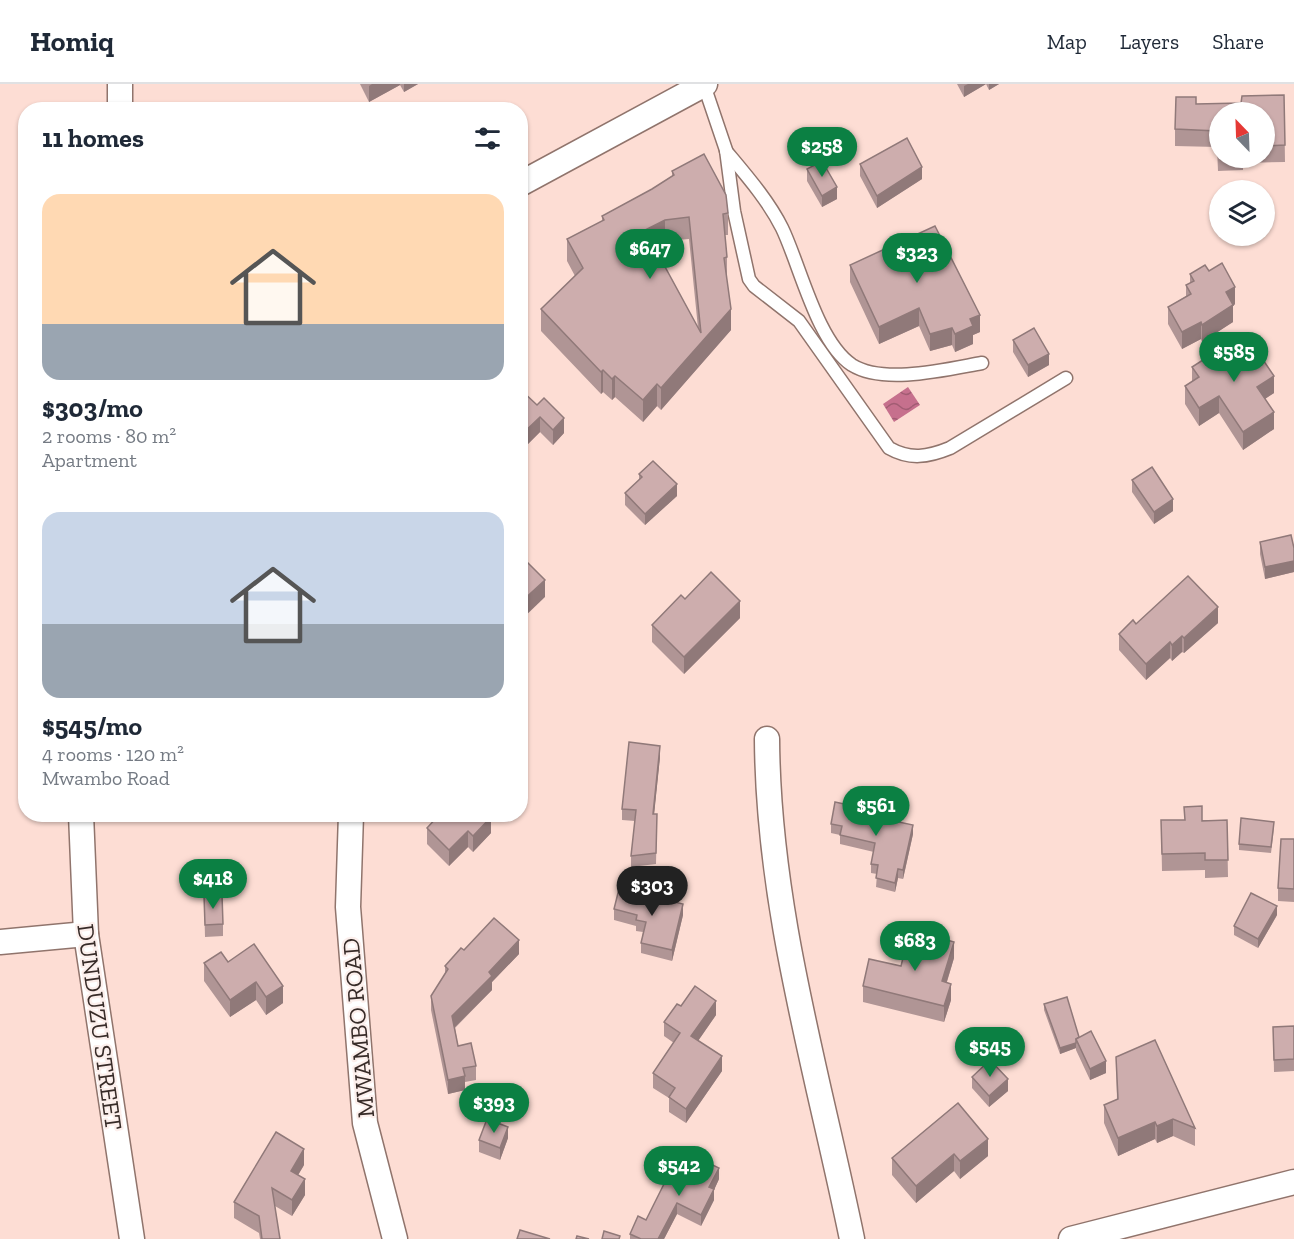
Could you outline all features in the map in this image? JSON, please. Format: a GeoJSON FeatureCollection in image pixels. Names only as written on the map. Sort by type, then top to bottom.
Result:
{"type":"FeatureCollection","features":[{"type":"Feature","properties":{"kind":"street"},"geometry":{"type":"LineString","coordinates":[[120,84],[120,102]]}},
{"type":"Feature","properties":{"kind":"street"},"geometry":{"type":"LineString","coordinates":[[528,180],[705,84]]}},
{"type":"Feature","properties":{"kind":"street"},"geometry":{"type":"LineString","coordinates":[[767,739],[767,790],[778,894],[790,960],[852,1239]]}},
{"type":"Feature","properties":{"kind":"street","name":"DUNDUZU STREET"},"geometry":{"type":"LineString","coordinates":[[81,822],[86,934],[132,1239]]}},
{"type":"Feature","properties":{"kind":"street","name":"MWAMBO ROAD"},"geometry":{"type":"LineString","coordinates":[[351,822],[348,908],[365,1123],[395,1239]]}},
{"type":"Feature","properties":{"kind":"street"},"geometry":{"type":"LineString","coordinates":[[0,942],[86,934]]}},
{"type":"Feature","properties":{"kind":"street"},"geometry":{"type":"LineString","coordinates":[[1071,1239],[1294,1182]]}},
{"type":"Feature","properties":{"kind":"lane"},"geometry":{"type":"LineString","coordinates":[[705,84],[726,150],[734,211],[749,279],[754,286],[799,321],[889,448],[902,455],[934,455],[950,448],[1066,378]]}},
{"type":"Feature","properties":{"kind":"lane"},"geometry":{"type":"LineString","coordinates":[[726,150],[763,197],[782,228],[810,302],[833,344],[852,365],[878,373],[928,373],[982,363]]}},
{"type":"Feature","properties":{"kind":"water"},"geometry":{"type":"Polygon","coordinates":[[[908,387],[920,405],[894,422],[883,404],[908,387]]]}},
{"type":"Feature","properties":{"kind":"building"},"geometry":{"type":"Polygon","coordinates":[[[1284,95],[1285,145],[1275,145],[1275,102],[1241,102],[1242,96],[1284,95]]]}},
{"type":"Feature","properties":{"kind":"building"},"geometry":{"type":"Polygon","coordinates":[[[1176,97],[1196,97],[1196,104],[1209,104],[1209,131],[1175,129],[1176,97]]]}},
{"type":"Feature","properties":{"kind":"building"},"geometry":{"type":"Polygon","coordinates":[[[907,138],[922,167],[877,196],[860,164],[907,138]]]}},
{"type":"Feature","properties":{"kind":"building"},"geometry":{"type":"Polygon","coordinates":[[[704,154],[726,195],[728,213],[723,214],[727,257],[724,258],[731,309],[661,388],[657,384],[643,400],[615,376],[612,379],[603,370],[601,372],[541,309],[583,268],[567,239],[604,220],[602,216],[674,175],[672,171],[704,154]],[[689,217],[665,220],[645,230],[701,333],[689,217]]]}},
{"type":"Feature","properties":{"kind":"building"},"geometry":{"type":"Polygon","coordinates":[[[822,161],[837,187],[822,196],[807,169],[822,161]]]}},
{"type":"Feature","properties":{"kind":"building"},"geometry":{"type":"Polygon","coordinates":[[[935,226],[980,315],[970,319],[973,326],[955,334],[952,328],[930,334],[919,308],[879,327],[850,265],[935,226]]]}},
{"type":"Feature","properties":{"kind":"building"},"geometry":{"type":"Polygon","coordinates":[[[1222,263],[1235,287],[1226,292],[1233,305],[1202,325],[1201,322],[1182,332],[1168,307],[1191,294],[1186,285],[1194,281],[1190,274],[1205,265],[1209,271],[1222,263]]]}},
{"type":"Feature","properties":{"kind":"building"},"geometry":{"type":"Polygon","coordinates":[[[1034,328],[1049,354],[1028,365],[1013,340],[1034,328]]]}},
{"type":"Feature","properties":{"kind":"building"},"geometry":{"type":"Polygon","coordinates":[[[1249,339],[1274,376],[1257,387],[1274,412],[1243,432],[1219,396],[1199,408],[1185,386],[1199,377],[1192,367],[1223,347],[1227,353],[1249,339]]]}},
{"type":"Feature","properties":{"kind":"building"},"geometry":{"type":"Polygon","coordinates":[[[528,397],[537,405],[544,398],[564,418],[553,430],[540,417],[528,428],[528,397]]]}},
{"type":"Feature","properties":{"kind":"building"},"geometry":{"type":"Polygon","coordinates":[[[653,461],[677,484],[645,514],[625,493],[642,477],[639,474],[653,461]]]}},
{"type":"Feature","properties":{"kind":"building"},"geometry":{"type":"Polygon","coordinates":[[[1152,467],[1173,499],[1154,512],[1132,480],[1152,467]]]}},
{"type":"Feature","properties":{"kind":"building"},"geometry":{"type":"Polygon","coordinates":[[[1291,535],[1294,561],[1265,567],[1260,542],[1291,535]]]}},
{"type":"Feature","properties":{"kind":"building"},"geometry":{"type":"Polygon","coordinates":[[[528,563],[545,580],[528,596],[528,563]]]}},
{"type":"Feature","properties":{"kind":"building"},"geometry":{"type":"Polygon","coordinates":[[[711,572],[740,601],[684,657],[652,625],[681,595],[685,599],[711,572]]]}},
{"type":"Feature","properties":{"kind":"building"},"geometry":{"type":"Polygon","coordinates":[[[1188,576],[1218,607],[1184,638],[1182,636],[1172,645],[1170,642],[1146,664],[1119,634],[1133,620],[1136,624],[1188,576]]]}},
{"type":"Feature","properties":{"kind":"building"},"geometry":{"type":"Polygon","coordinates":[[[629,742],[660,746],[653,814],[657,814],[656,853],[631,856],[636,810],[622,809],[629,742]]]}},
{"type":"Feature","properties":{"kind":"building"},"geometry":{"type":"Polygon","coordinates":[[[835,802],[881,812],[880,818],[913,825],[903,870],[898,869],[895,883],[876,878],[878,865],[871,864],[875,843],[840,835],[842,826],[831,824],[835,802]]]}},
{"type":"Feature","properties":{"kind":"building"},"geometry":{"type":"Polygon","coordinates":[[[1202,806],[1202,821],[1227,820],[1228,860],[1205,860],[1205,853],[1162,854],[1161,820],[1185,820],[1184,807],[1202,806]]]}},
{"type":"Feature","properties":{"kind":"building"},"geometry":{"type":"Polygon","coordinates":[[[1241,818],[1274,822],[1271,847],[1239,844],[1241,818]]]}},
{"type":"Feature","properties":{"kind":"building"},"geometry":{"type":"Polygon","coordinates":[[[433,822],[486,822],[473,836],[468,831],[449,850],[427,828],[433,822]]]}},
{"type":"Feature","properties":{"kind":"building"},"geometry":{"type":"Polygon","coordinates":[[[1281,839],[1294,839],[1294,889],[1278,888],[1281,839]]]}},
{"type":"Feature","properties":{"kind":"building"},"geometry":{"type":"Polygon","coordinates":[[[619,889],[683,904],[672,950],[641,943],[646,922],[636,920],[637,915],[614,909],[619,889]]]}},
{"type":"Feature","properties":{"kind":"building"},"geometry":{"type":"Polygon","coordinates":[[[1251,893],[1277,906],[1258,939],[1234,926],[1251,893]]]}},
{"type":"Feature","properties":{"kind":"building"},"geometry":{"type":"Polygon","coordinates":[[[222,895],[223,924],[205,925],[204,896],[222,895]]]}},
{"type":"Feature","properties":{"kind":"building"},"geometry":{"type":"Polygon","coordinates":[[[494,918],[519,940],[489,972],[492,976],[452,1016],[458,1046],[471,1043],[476,1066],[463,1068],[465,1076],[448,1080],[431,996],[448,969],[445,966],[461,948],[464,950],[494,918]]]}},
{"type":"Feature","properties":{"kind":"building"},"geometry":{"type":"Polygon","coordinates":[[[919,932],[954,942],[942,981],[951,984],[944,1006],[863,986],[869,959],[901,966],[905,950],[913,952],[919,932]]]}},
{"type":"Feature","properties":{"kind":"building"},"geometry":{"type":"Polygon","coordinates":[[[254,944],[283,986],[266,997],[256,982],[230,1000],[204,963],[221,952],[228,962],[254,944]]]}},
{"type":"Feature","properties":{"kind":"building"},"geometry":{"type":"Polygon","coordinates":[[[695,986],[716,1001],[691,1036],[722,1056],[686,1109],[669,1097],[675,1088],[653,1073],[680,1033],[664,1022],[677,1004],[681,1006],[695,986]]]}},
{"type":"Feature","properties":{"kind":"building"},"geometry":{"type":"Polygon","coordinates":[[[1067,997],[1079,1037],[1076,1043],[1060,1048],[1044,1004],[1067,997]]]}},
{"type":"Feature","properties":{"kind":"building"},"geometry":{"type":"Polygon","coordinates":[[[1294,1026],[1294,1059],[1274,1060],[1273,1027],[1294,1026]]]}},
{"type":"Feature","properties":{"kind":"building"},"geometry":{"type":"Polygon","coordinates":[[[1091,1031],[1106,1061],[1090,1069],[1076,1039],[1091,1031]]]}},
{"type":"Feature","properties":{"kind":"building"},"geometry":{"type":"Polygon","coordinates":[[[1155,1040],[1195,1128],[1173,1119],[1157,1126],[1155,1122],[1118,1138],[1104,1105],[1118,1099],[1116,1057],[1155,1040]]]}},
{"type":"Feature","properties":{"kind":"building"},"geometry":{"type":"Polygon","coordinates":[[[990,1060],[1008,1079],[989,1096],[972,1077],[990,1060]]]}},
{"type":"Feature","properties":{"kind":"building"},"geometry":{"type":"Polygon","coordinates":[[[958,1103],[988,1139],[960,1161],[954,1154],[916,1186],[892,1158],[958,1103]]]}},
{"type":"Feature","properties":{"kind":"building"},"geometry":{"type":"Polygon","coordinates":[[[487,1119],[508,1127],[500,1148],[479,1140],[487,1119]]]}},
{"type":"Feature","properties":{"kind":"building"},"geometry":{"type":"Polygon","coordinates":[[[276,1132],[304,1149],[291,1171],[305,1179],[292,1200],[272,1188],[280,1239],[262,1239],[259,1216],[234,1202],[276,1132]]]}},
{"type":"Feature","properties":{"kind":"building"},"geometry":{"type":"Polygon","coordinates":[[[690,1154],[719,1168],[709,1187],[714,1189],[701,1215],[677,1203],[658,1239],[641,1239],[630,1234],[638,1216],[646,1220],[667,1178],[676,1182],[690,1154]]]}},
{"type":"Feature","properties":{"kind":"building"},"geometry":{"type":"Polygon","coordinates":[[[520,1230],[550,1239],[517,1239],[520,1230]]]}},
{"type":"Feature","properties":{"kind":"building"},"geometry":{"type":"Polygon","coordinates":[[[604,1231],[620,1236],[619,1239],[602,1239],[604,1231]]]}}]}
